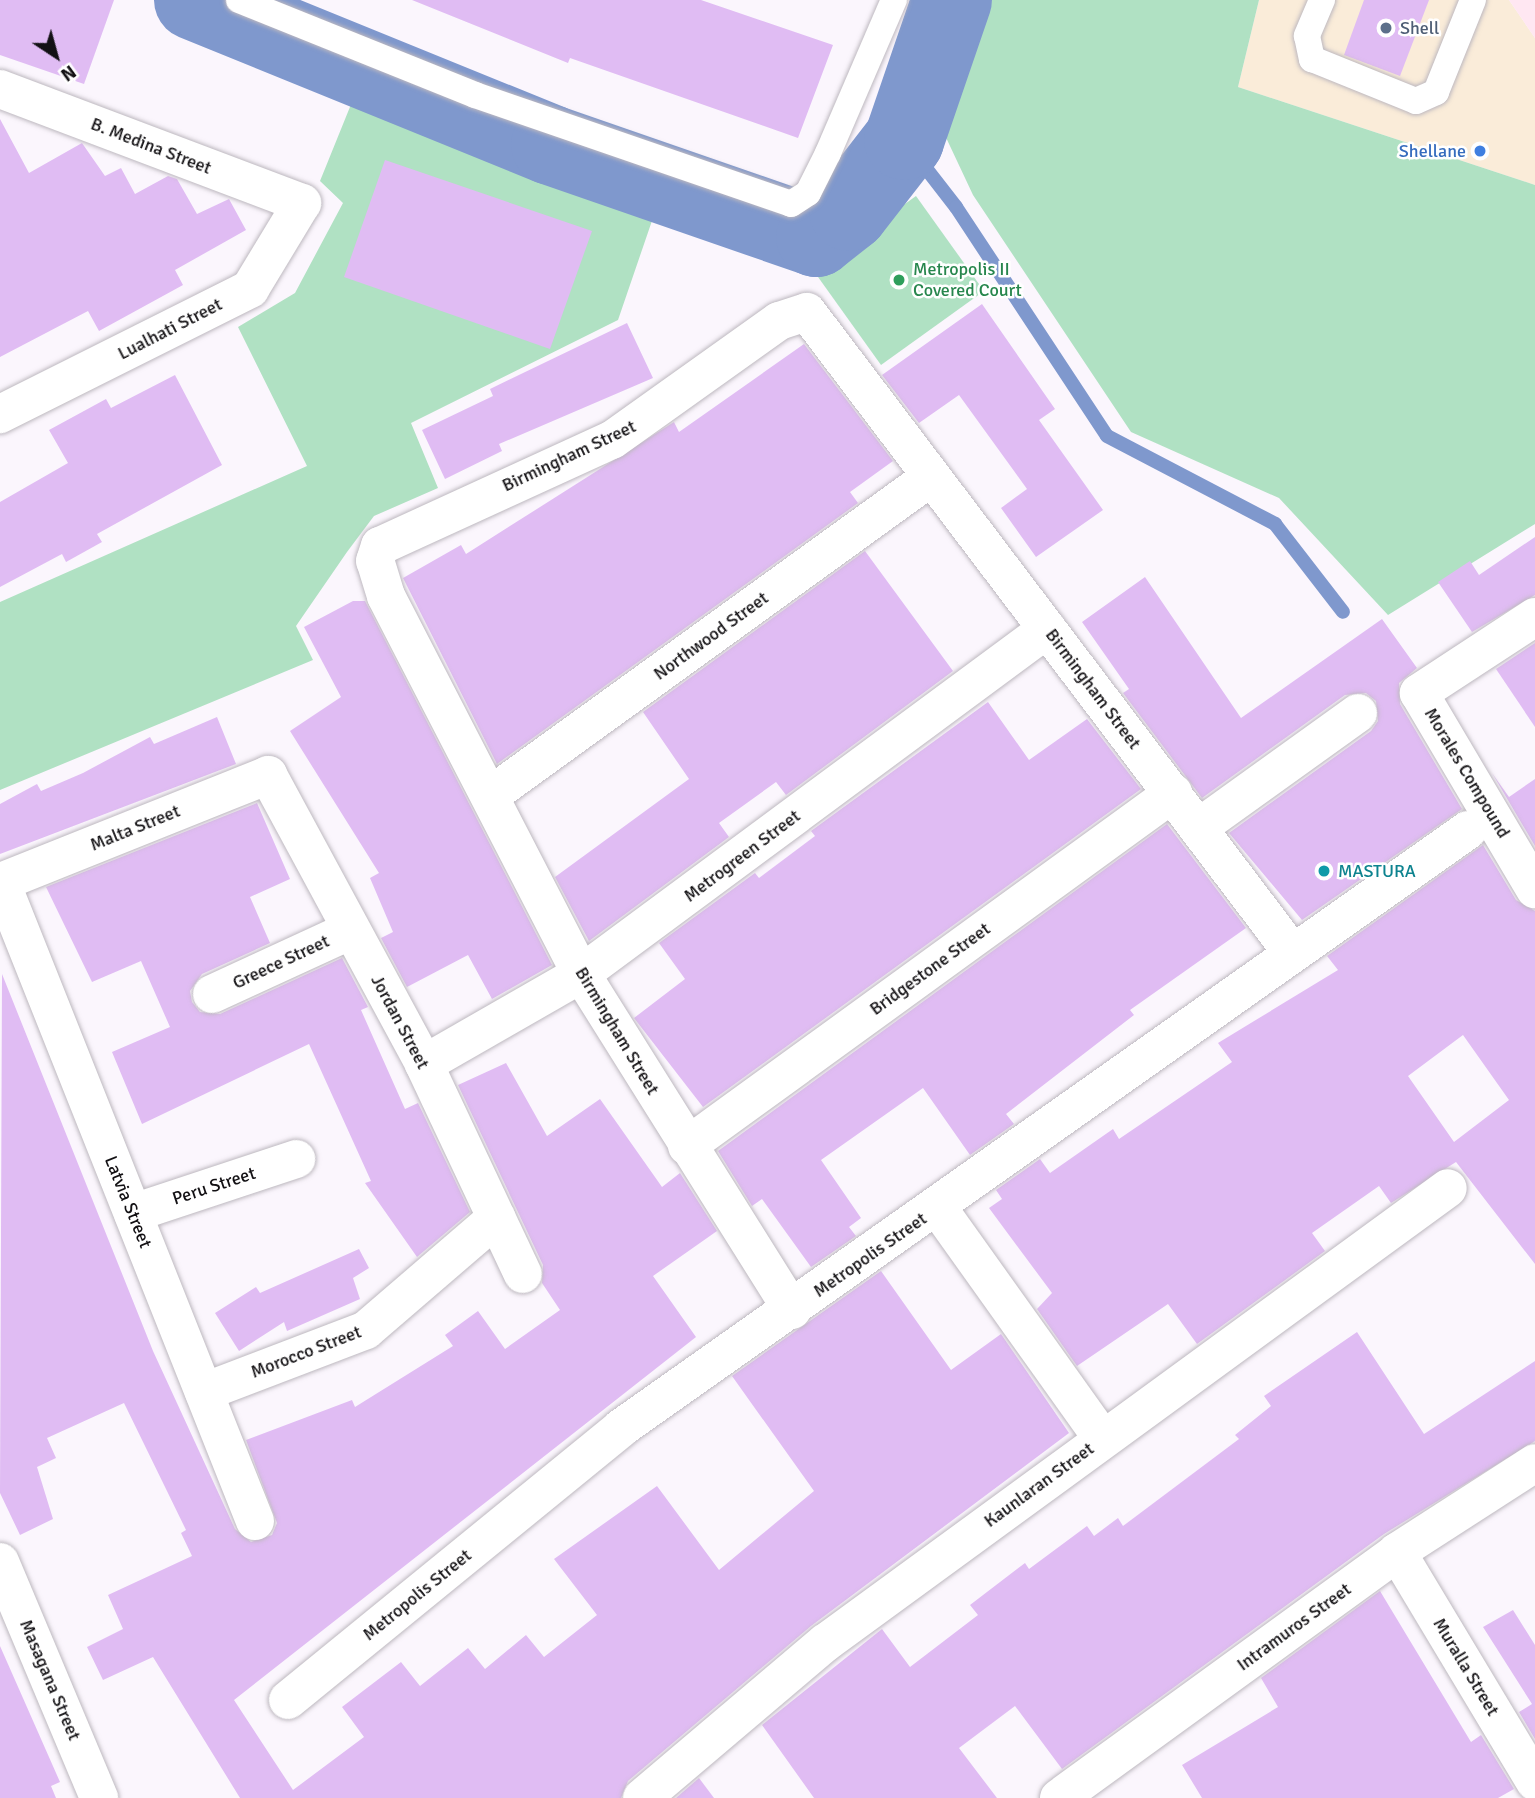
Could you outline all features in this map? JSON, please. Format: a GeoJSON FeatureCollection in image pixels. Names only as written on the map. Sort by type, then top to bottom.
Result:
{"type":"FeatureCollection","features":[{"type":"Feature","properties":{"kind":"street","name":"B. Medina Street"},"geometry":{"type":"LineString","coordinates":[[9,100],[302,204]]}},
{"type":"Feature","properties":{"kind":"street","name":"Lualhati Street"},"geometry":{"type":"LineString","coordinates":[[0,414],[250,289],[302,204]]}},
{"type":"Feature","properties":{"kind":"street","name":"Birmingham Street"},"geometry":{"type":"LineString","coordinates":[[792,1310],[581,974],[386,596],[375,561],[380,546],[612,440],[800,310],[821,322],[931,477],[1291,951]]}},
{"type":"Feature","properties":{"kind":"street","name":"Northwood Street"},"geometry":{"type":"LineString","coordinates":[[491,795],[931,477]]}},
{"type":"Feature","properties":{"kind":"street","name":"Morales Compound"},"geometry":{"type":"LineString","coordinates":[[1530,865],[1419,693],[1535,617]]}},
{"type":"Feature","properties":{"kind":"street","name":"Metrogreen Street"},"geometry":{"type":"LineString","coordinates":[[424,1064],[581,974],[1047,629]]}},
{"type":"Feature","properties":{"kind":"street"},"geometry":{"type":"LineString","coordinates":[[1198,828],[1359,713]]}},
{"type":"Feature","properties":{"kind":"street","name":"Malta Street"},"geometry":{"type":"LineString","coordinates":[[1,881],[268,775]]}},
{"type":"Feature","properties":{"kind":"street","name":"Jordan Street"},"geometry":{"type":"LineString","coordinates":[[268,775],[424,1064],[523,1274]]}},
{"type":"Feature","properties":{"kind":"street","name":"Bridgestone Street"},"geometry":{"type":"LineString","coordinates":[[687,1146],[1173,793]]}},
{"type":"Feature","properties":{"kind":"street","name":"Metropolis Street"},"geometry":{"type":"LineString","coordinates":[[288,1700],[621,1428],[938,1208],[1291,951],[1468,830]]}},
{"type":"Feature","properties":{"kind":"street","name":"Latvia Street"},"geometry":{"type":"LineString","coordinates":[[1,881],[255,1521]]}},
{"type":"Feature","properties":{"kind":"street","name":"Greece Street"},"geometry":{"type":"LineString","coordinates":[[212,994],[351,930]]}},
{"type":"Feature","properties":{"kind":"street","name":"Peru Street"},"geometry":{"type":"LineString","coordinates":[[133,1213],[296,1159]]}},
{"type":"Feature","properties":{"kind":"street","name":"Kaunlaran Street"},"geometry":{"type":"LineString","coordinates":[[642,1798],[825,1643],[1102,1438],[1448,1188]]}},
{"type":"Feature","properties":{"kind":"street"},"geometry":{"type":"LineString","coordinates":[[938,1208],[1102,1438]]}},
{"type":"Feature","properties":{"kind":"street","name":"Morocco Street"},"geometry":{"type":"LineString","coordinates":[[204,1392],[366,1330],[496,1218]]}},
{"type":"Feature","properties":{"kind":"street","name":"Intramuros Street"},"geometry":{"type":"LineString","coordinates":[[1059,1798],[1397,1552],[1535,1463]]}},
{"type":"Feature","properties":{"kind":"street","name":"Muralla Street"},"geometry":{"type":"LineString","coordinates":[[1397,1552],[1535,1782]]}},
{"type":"Feature","properties":{"kind":"street","name":"Masagana Street"},"geometry":{"type":"LineString","coordinates":[[0,1562],[99,1798]]}},
{"type":"Feature","properties":{"kind":"lane"},"geometry":{"type":"LineString","coordinates":[[239,0],[475,95],[792,204],[808,193],[828,153],[894,0]]}},
{"type":"Feature","properties":{"kind":"lane"},"geometry":{"type":"LineString","coordinates":[[1322,0],[1307,36],[1312,60],[1416,101],[1436,92],[1473,0]]}},
{"type":"Feature","properties":{"kind":"shaded area"},"geometry":{"type":"Polygon","coordinates":[[[1259,0],[1509,0],[1535,38],[1535,185],[1238,87],[1259,0]]]}},
{"type":"Feature","properties":{"kind":"shaded area"},"geometry":{"type":"Polygon","coordinates":[[[1509,0],[1535,0],[1535,38],[1509,0]]]}},
{"type":"Feature","properties":{"kind":"green space"},"geometry":{"type":"Polygon","coordinates":[[[974,0],[1259,0],[1238,87],[1535,185],[1535,524],[1388,615],[1279,498],[1131,432],[973,195],[934,112],[974,0]]]}},
{"type":"Feature","properties":{"kind":"green space"},"geometry":{"type":"Polygon","coordinates":[[[354,97],[655,212],[618,320],[411,423],[438,488],[374,516],[347,552],[296,626],[313,660],[0,790],[0,602],[307,466],[238,327],[295,293],[343,203],[320,181],[354,97]]]}},
{"type":"Feature","properties":{"kind":"green space","name":"Metropolis II Covered Court"},"geometry":{"type":"Polygon","coordinates":[[[916,196],[984,291],[881,365],[813,270],[916,196]]]}},
{"type":"Feature","properties":{"kind":"building"},"geometry":{"type":"Polygon","coordinates":[[[0,0],[114,0],[84,84],[0,55],[0,0]]]}},
{"type":"Feature","properties":{"kind":"building"},"geometry":{"type":"Polygon","coordinates":[[[412,0],[701,0],[833,45],[798,138],[570,58],[568,63],[412,0]]]}},
{"type":"Feature","properties":{"kind":"building","name":"Shell"},"geometry":{"type":"Polygon","coordinates":[[[1364,0],[1429,0],[1400,76],[1344,55],[1364,0]]]}},
{"type":"Feature","properties":{"kind":"building"},"geometry":{"type":"Polygon","coordinates":[[[0,119],[29,173],[82,143],[105,176],[121,168],[135,194],[168,176],[177,179],[197,214],[229,199],[246,230],[175,270],[183,285],[99,331],[88,311],[0,357],[0,119]]]}},
{"type":"Feature","properties":{"kind":"building"},"geometry":{"type":"Polygon","coordinates":[[[385,160],[592,231],[550,349],[344,277],[385,160]]]}},
{"type":"Feature","properties":{"kind":"building"},"geometry":{"type":"Polygon","coordinates":[[[982,304],[1055,409],[1039,420],[1103,510],[1036,557],[1001,508],[1027,489],[959,395],[919,423],[882,375],[982,304]]]}},
{"type":"Feature","properties":{"kind":"building"},"geometry":{"type":"Polygon","coordinates":[[[627,323],[653,378],[499,444],[502,451],[445,479],[422,430],[493,396],[490,389],[627,323]]]}},
{"type":"Feature","properties":{"kind":"building"},"geometry":{"type":"Polygon","coordinates":[[[804,344],[893,461],[850,492],[858,503],[497,764],[403,578],[461,545],[466,554],[674,422],[679,432],[804,344]]]}},
{"type":"Feature","properties":{"kind":"building"},"geometry":{"type":"Polygon","coordinates":[[[175,375],[222,465],[97,534],[102,542],[66,562],[62,554],[0,587],[0,502],[68,463],[49,430],[106,399],[111,408],[175,375]]]}},
{"type":"Feature","properties":{"kind":"building"},"geometry":{"type":"Polygon","coordinates":[[[1535,537],[1535,595],[1472,632],[1438,582],[1470,561],[1479,575],[1535,537]]]}},
{"type":"Feature","properties":{"kind":"building"},"geometry":{"type":"Polygon","coordinates":[[[865,551],[953,671],[786,795],[776,782],[719,823],[729,837],[589,941],[555,877],[689,779],[643,712],[865,551]]]}},
{"type":"Feature","properties":{"kind":"building"},"geometry":{"type":"Polygon","coordinates":[[[1145,577],[1241,718],[1382,619],[1417,668],[1399,683],[1400,704],[1462,809],[1302,920],[1229,833],[1371,731],[1378,721],[1376,701],[1366,693],[1345,695],[1202,798],[1123,693],[1129,689],[1082,622],[1145,577]]]}},
{"type":"Feature","properties":{"kind":"building"},"geometry":{"type":"Polygon","coordinates":[[[353,601],[365,601],[552,965],[492,999],[468,955],[407,987],[381,938],[393,932],[370,878],[379,873],[290,731],[341,697],[304,627],[353,601]]]}},
{"type":"Feature","properties":{"kind":"building"},"geometry":{"type":"Polygon","coordinates":[[[1535,643],[1535,727],[1496,669],[1535,643]]]}},
{"type":"Feature","properties":{"kind":"building"},"geometry":{"type":"Polygon","coordinates":[[[988,702],[1029,760],[1087,719],[1141,789],[703,1107],[634,1018],[685,979],[659,943],[755,873],[759,878],[815,836],[811,831],[988,702]]]}},
{"type":"Feature","properties":{"kind":"building"},"geometry":{"type":"Polygon","coordinates":[[[217,717],[236,764],[0,854],[0,804],[37,784],[41,791],[83,773],[150,737],[154,744],[217,717]]]}},
{"type":"Feature","properties":{"kind":"building"},"geometry":{"type":"Polygon","coordinates":[[[1492,773],[1509,797],[1535,779],[1535,846],[1492,773]]]}},
{"type":"Feature","properties":{"kind":"building"},"geometry":{"type":"Polygon","coordinates":[[[257,803],[290,879],[250,897],[270,943],[202,974],[190,991],[192,1002],[200,1012],[220,1014],[342,958],[368,1007],[361,1010],[405,1109],[418,1103],[470,1212],[417,1257],[365,1183],[371,1181],[309,1044],[142,1124],[112,1052],[170,1027],[141,961],[92,982],[46,887],[257,803]]]}},
{"type":"Feature","properties":{"kind":"building"},"geometry":{"type":"Polygon","coordinates":[[[1167,824],[1246,928],[1130,1010],[1134,1015],[1006,1114],[1014,1124],[970,1155],[923,1088],[821,1160],[861,1218],[849,1227],[856,1236],[811,1267],[762,1199],[752,1206],[718,1151],[1167,824]]]}},
{"type":"Feature","properties":{"kind":"building"},"geometry":{"type":"Polygon","coordinates":[[[1483,845],[1516,900],[1535,911],[1535,1264],[1456,1162],[1391,1203],[1379,1186],[1312,1233],[1325,1251],[1197,1344],[1168,1304],[1077,1366],[1037,1309],[1052,1293],[989,1208],[1002,1199],[996,1190],[1040,1159],[1050,1173],[1113,1129],[1119,1139],[1232,1062],[1218,1043],[1338,970],[1327,956],[1483,845]],[[1463,1035],[1408,1076],[1454,1142],[1509,1100],[1463,1035]]]}},
{"type":"Feature","properties":{"kind":"building"},"geometry":{"type":"Polygon","coordinates":[[[2,974],[153,1351],[235,1529],[251,1542],[272,1535],[277,1523],[246,1440],[352,1400],[355,1407],[453,1346],[445,1335],[478,1311],[505,1349],[560,1310],[542,1283],[543,1265],[458,1085],[506,1063],[547,1136],[600,1099],[662,1187],[680,1173],[717,1231],[653,1276],[696,1337],[234,1700],[293,1790],[364,1737],[342,1707],[401,1662],[420,1686],[468,1648],[485,1669],[526,1635],[544,1657],[597,1615],[554,1559],[657,1486],[719,1570],[814,1491],[732,1376],[881,1271],[951,1370],[1001,1334],[1069,1433],[811,1626],[628,1781],[621,1798],[240,1798],[153,1657],[103,1680],[87,1647],[123,1629],[108,1595],[192,1556],[181,1533],[186,1530],[124,1403],[47,1438],[56,1458],[37,1467],[53,1519],[20,1535],[0,1493],[2,974]]]}},
{"type":"Feature","properties":{"kind":"building"},"geometry":{"type":"Polygon","coordinates":[[[359,1249],[369,1268],[353,1278],[360,1299],[287,1331],[284,1322],[239,1351],[215,1313],[256,1287],[260,1293],[359,1249]]]}},
{"type":"Feature","properties":{"kind":"building"},"geometry":{"type":"Polygon","coordinates":[[[1357,1332],[1424,1434],[1535,1361],[1535,1441],[1384,1534],[1062,1769],[1015,1706],[959,1748],[997,1798],[814,1798],[762,1725],[882,1629],[910,1667],[978,1615],[970,1605],[1025,1563],[1029,1569],[1087,1526],[1094,1536],[1118,1518],[1123,1526],[1239,1439],[1235,1435],[1271,1406],[1264,1396],[1357,1332]]]}},
{"type":"Feature","properties":{"kind":"building"},"geometry":{"type":"Polygon","coordinates":[[[1380,1591],[1471,1742],[1481,1735],[1514,1789],[1498,1798],[1202,1798],[1182,1765],[1278,1707],[1261,1678],[1380,1591]]]}},
{"type":"Feature","properties":{"kind":"building"},"geometry":{"type":"Polygon","coordinates":[[[1513,1610],[1535,1645],[1535,1739],[1519,1712],[1532,1704],[1483,1627],[1513,1610]]]}},
{"type":"Feature","properties":{"kind":"building"},"geometry":{"type":"Polygon","coordinates":[[[0,1646],[60,1782],[51,1786],[56,1798],[0,1798],[0,1646]]]}},
{"type":"Feature","properties":{"kind":"building"},"geometry":{"type":"Polygon","coordinates":[[[699,1778],[714,1798],[676,1798],[699,1778]]]}},
{"type":"Feature","properties":{"kind":"waterway"},"geometry":{"type":"LineString","coordinates":[[194,0],[551,145],[816,237],[849,211],[904,140],[952,0]]}},
{"type":"Feature","properties":{"kind":"waterway"},"geometry":{"type":"LineString","coordinates":[[904,140],[956,207],[1107,436],[1275,524],[1343,612]]}},
{"type":"Feature","properties":{"kind":"place","name":"Shell"},"geometry":{"type":"Point","coordinates":[1386,28]}},
{"type":"Feature","properties":{"kind":"place","name":"Shellane"},"geometry":{"type":"Point","coordinates":[1480,151]}},
{"type":"Feature","properties":{"kind":"place","name":"Metropolis II Covered Court"},"geometry":{"type":"Point","coordinates":[899,280]}},
{"type":"Feature","properties":{"kind":"place","name":"MASTURA"},"geometry":{"type":"Point","coordinates":[1324,871]}}]}
